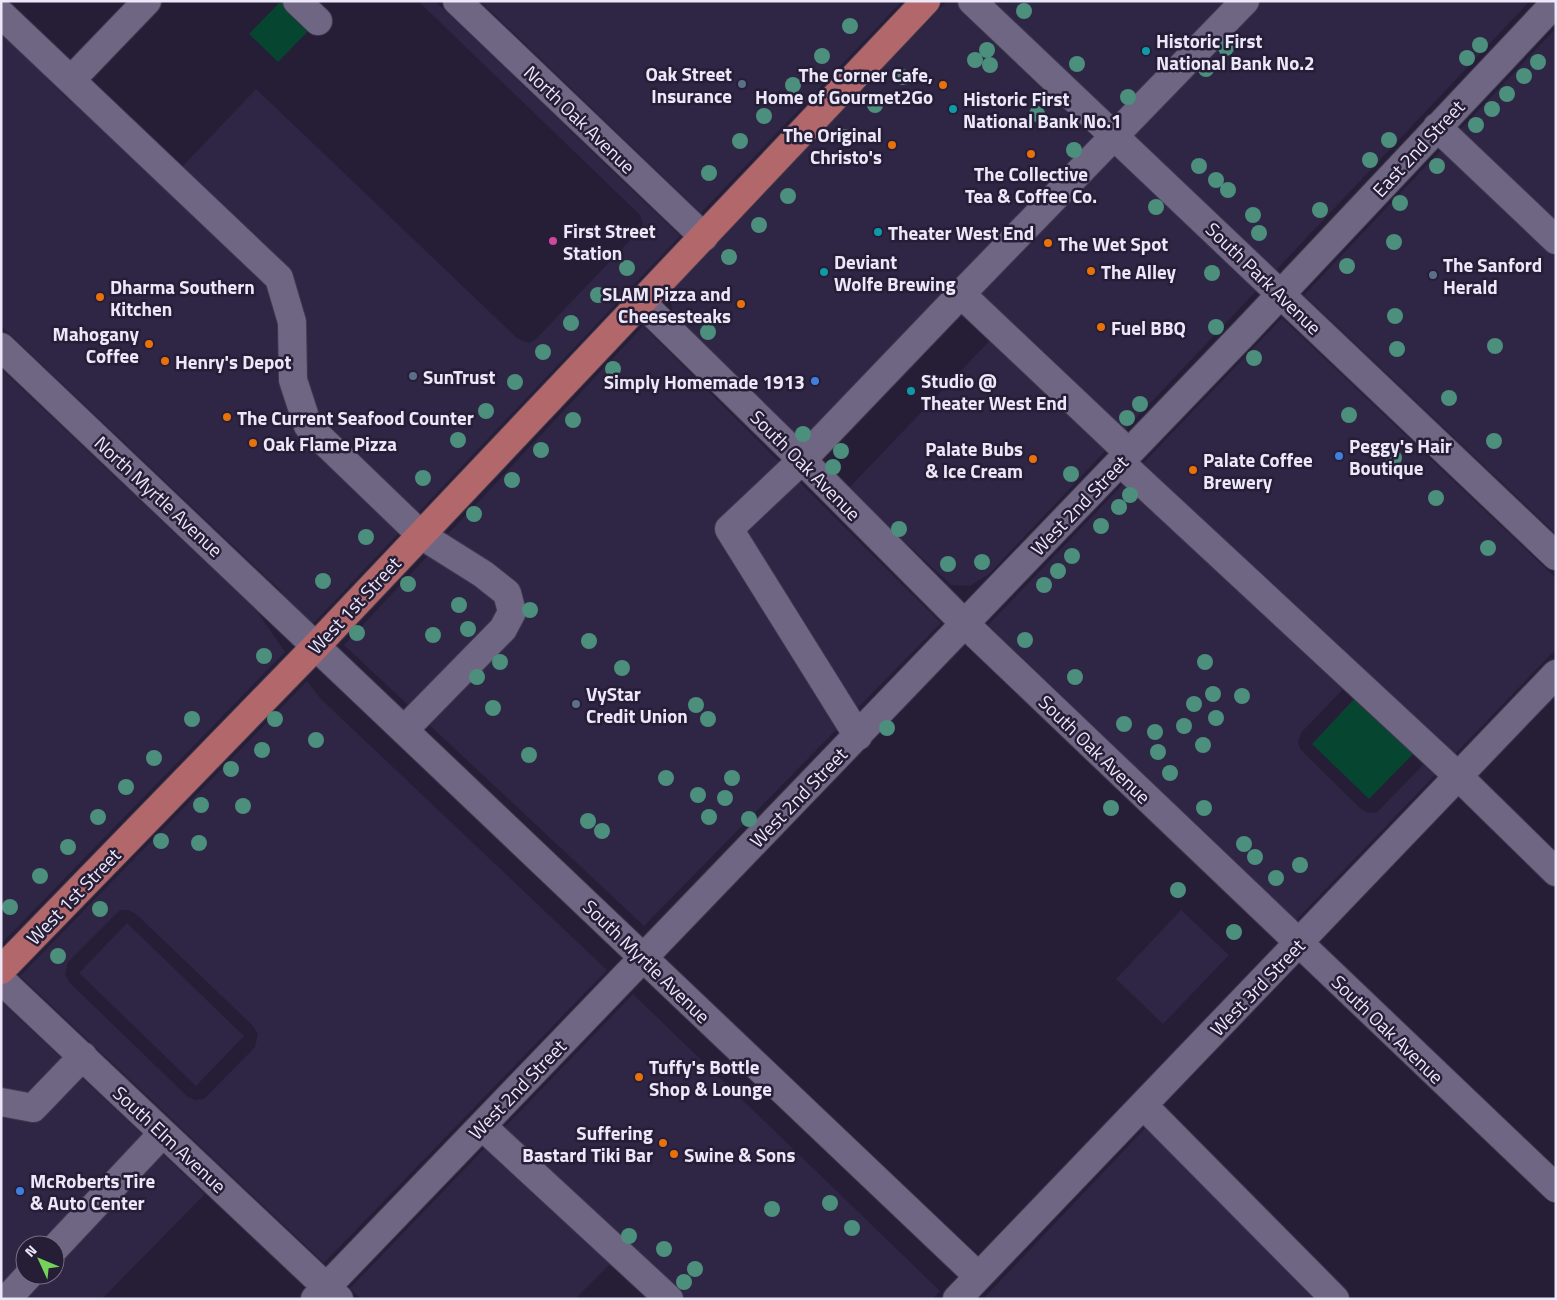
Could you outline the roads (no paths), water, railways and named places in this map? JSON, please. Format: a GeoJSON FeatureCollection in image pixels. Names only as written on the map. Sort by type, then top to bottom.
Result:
{"type":"FeatureCollection","features":[{"type":"Feature","properties":{"kind":"main road","name":"West 1st Street"},"geometry":{"type":"LineString","coordinates":[[1,970],[315,646],[926,1]]}},
{"type":"Feature","properties":{"kind":"street"},"geometry":{"type":"LineString","coordinates":[[71,80],[147,1]]}},
{"type":"Feature","properties":{"kind":"street"},"geometry":{"type":"LineString","coordinates":[[297,1],[318,21]]}},
{"type":"Feature","properties":{"kind":"street","name":"North Oak Avenue"},"geometry":{"type":"LineString","coordinates":[[457,1],[704,237]]}},
{"type":"Feature","properties":{"kind":"street","name":"South Park Avenue"},"geometry":{"type":"LineString","coordinates":[[972,1],[1556,556]]}},
{"type":"Feature","properties":{"kind":"street"},"geometry":{"type":"LineString","coordinates":[[858,736],[729,529],[802,460],[1245,1]]}},
{"type":"Feature","properties":{"kind":"street","name":"East 2nd Street"},"geometry":{"type":"LineString","coordinates":[[1280,294],[1556,2]]}},
{"type":"Feature","properties":{"kind":"street"},"geometry":{"type":"LineString","coordinates":[[1,14],[279,278],[292,322],[293,380],[308,426],[421,534],[500,587],[509,597],[512,612],[503,629],[404,730]]}},
{"type":"Feature","properties":{"kind":"street"},"geometry":{"type":"LineString","coordinates":[[1437,127],[1556,240]]}},
{"type":"Feature","properties":{"kind":"street"},"geometry":{"type":"LineString","coordinates":[[961,294],[1124,457],[1556,872]]}},
{"type":"Feature","properties":{"kind":"street","name":"West 2nd Street"},"geometry":{"type":"LineString","coordinates":[[327,1295],[482,1126],[1280,294]]}},
{"type":"Feature","properties":{"kind":"street","name":"South Oak Avenue"},"geometry":{"type":"LineString","coordinates":[[641,302],[965,624],[1298,944],[1556,1188]]}},
{"type":"Feature","properties":{"kind":"street","name":"North Myrtle Avenue"},"geometry":{"type":"LineString","coordinates":[[1,347],[315,646]]}},
{"type":"Feature","properties":{"kind":"street","name":"South Myrtle Avenue"},"geometry":{"type":"LineString","coordinates":[[315,646],[978,1276]]}},
{"type":"Feature","properties":{"kind":"street","name":"West 3rd Street"},"geometry":{"type":"LineString","coordinates":[[957,1299],[1556,674]]}},
{"type":"Feature","properties":{"kind":"street","name":"South Elm Avenue"},"geometry":{"type":"LineString","coordinates":[[1,980],[163,1133],[327,1295]]}},
{"type":"Feature","properties":{"kind":"street"},"geometry":{"type":"LineString","coordinates":[[1,1102],[33,1108],[83,1056]]}},
{"type":"Feature","properties":{"kind":"street"},"geometry":{"type":"LineString","coordinates":[[1143,1105],[1336,1299]]}},
{"type":"Feature","properties":{"kind":"street"},"geometry":{"type":"LineString","coordinates":[[482,1126],[669,1299]]}},
{"type":"Feature","properties":{"kind":"street"},"geometry":{"type":"LineString","coordinates":[[65,1237],[163,1133]]}},
{"type":"Feature","properties":{"kind":"street"},"geometry":{"type":"LineString","coordinates":[[7,1299],[20,1285]]}},
{"type":"Feature","properties":{"kind":"place","name":"Historic First National Bank No.2"},"geometry":{"type":"Point","coordinates":[1146,51]}},
{"type":"Feature","properties":{"kind":"place","name":"Oak Street Insurance"},"geometry":{"type":"Point","coordinates":[742,84]}},
{"type":"Feature","properties":{"kind":"place","name":"The Corner Cafe, Home of Gourmet2Go"},"geometry":{"type":"Point","coordinates":[943,85]}},
{"type":"Feature","properties":{"kind":"place","name":"Historic First National Bank No.1"},"geometry":{"type":"Point","coordinates":[953,109]}},
{"type":"Feature","properties":{"kind":"place","name":"The Original Christo's"},"geometry":{"type":"Point","coordinates":[892,145]}},
{"type":"Feature","properties":{"kind":"place","name":"The Collective Tea & Coffee Co."},"geometry":{"type":"Point","coordinates":[1031,154]}},
{"type":"Feature","properties":{"kind":"place","name":"Theater West End"},"geometry":{"type":"Point","coordinates":[878,232]}},
{"type":"Feature","properties":{"kind":"place","name":"First Street Station"},"geometry":{"type":"Point","coordinates":[553,241]}},
{"type":"Feature","properties":{"kind":"place","name":"The Wet Spot"},"geometry":{"type":"Point","coordinates":[1048,243]}},
{"type":"Feature","properties":{"kind":"place","name":"The Alley"},"geometry":{"type":"Point","coordinates":[1091,271]}},
{"type":"Feature","properties":{"kind":"place","name":"Deviant Wolfe Brewing"},"geometry":{"type":"Point","coordinates":[824,272]}},
{"type":"Feature","properties":{"kind":"place","name":"The Sanford Herald"},"geometry":{"type":"Point","coordinates":[1433,275]}},
{"type":"Feature","properties":{"kind":"place","name":"Dharma Southern Kitchen"},"geometry":{"type":"Point","coordinates":[100,297]}},
{"type":"Feature","properties":{"kind":"place","name":"SLAM Pizza and Cheesesteaks"},"geometry":{"type":"Point","coordinates":[741,304]}},
{"type":"Feature","properties":{"kind":"place","name":"Fuel BBQ"},"geometry":{"type":"Point","coordinates":[1101,327]}},
{"type":"Feature","properties":{"kind":"place","name":"Mahogany Coffee"},"geometry":{"type":"Point","coordinates":[149,344]}},
{"type":"Feature","properties":{"kind":"place","name":"Henry's Depot"},"geometry":{"type":"Point","coordinates":[165,361]}},
{"type":"Feature","properties":{"kind":"place","name":"SunTrust"},"geometry":{"type":"Point","coordinates":[413,376]}},
{"type":"Feature","properties":{"kind":"place","name":"Simply Homemade 1913"},"geometry":{"type":"Point","coordinates":[815,381]}},
{"type":"Feature","properties":{"kind":"place","name":"Studio @ Theater West End"},"geometry":{"type":"Point","coordinates":[911,391]}},
{"type":"Feature","properties":{"kind":"place","name":"The Current Seafood Counter"},"geometry":{"type":"Point","coordinates":[227,417]}},
{"type":"Feature","properties":{"kind":"place","name":"Oak Flame Pizza"},"geometry":{"type":"Point","coordinates":[253,443]}},
{"type":"Feature","properties":{"kind":"place","name":"Peggy's Hair Boutique"},"geometry":{"type":"Point","coordinates":[1339,456]}},
{"type":"Feature","properties":{"kind":"place","name":"Palate Bubs & Ice Cream"},"geometry":{"type":"Point","coordinates":[1033,459]}},
{"type":"Feature","properties":{"kind":"place","name":"Palate Coffee Brewery"},"geometry":{"type":"Point","coordinates":[1193,470]}},
{"type":"Feature","properties":{"kind":"place","name":"VyStar Credit Union"},"geometry":{"type":"Point","coordinates":[576,704]}},
{"type":"Feature","properties":{"kind":"place","name":"Tuffy's Bottle Shop & Lounge"},"geometry":{"type":"Point","coordinates":[639,1077]}},
{"type":"Feature","properties":{"kind":"place","name":"Suffering Bastard Tiki Bar"},"geometry":{"type":"Point","coordinates":[663,1143]}},
{"type":"Feature","properties":{"kind":"place","name":"Swine & Sons"},"geometry":{"type":"Point","coordinates":[674,1154]}},
{"type":"Feature","properties":{"kind":"place","name":"McRoberts Tire & Auto Center"},"geometry":{"type":"Point","coordinates":[20,1191]}}]}
